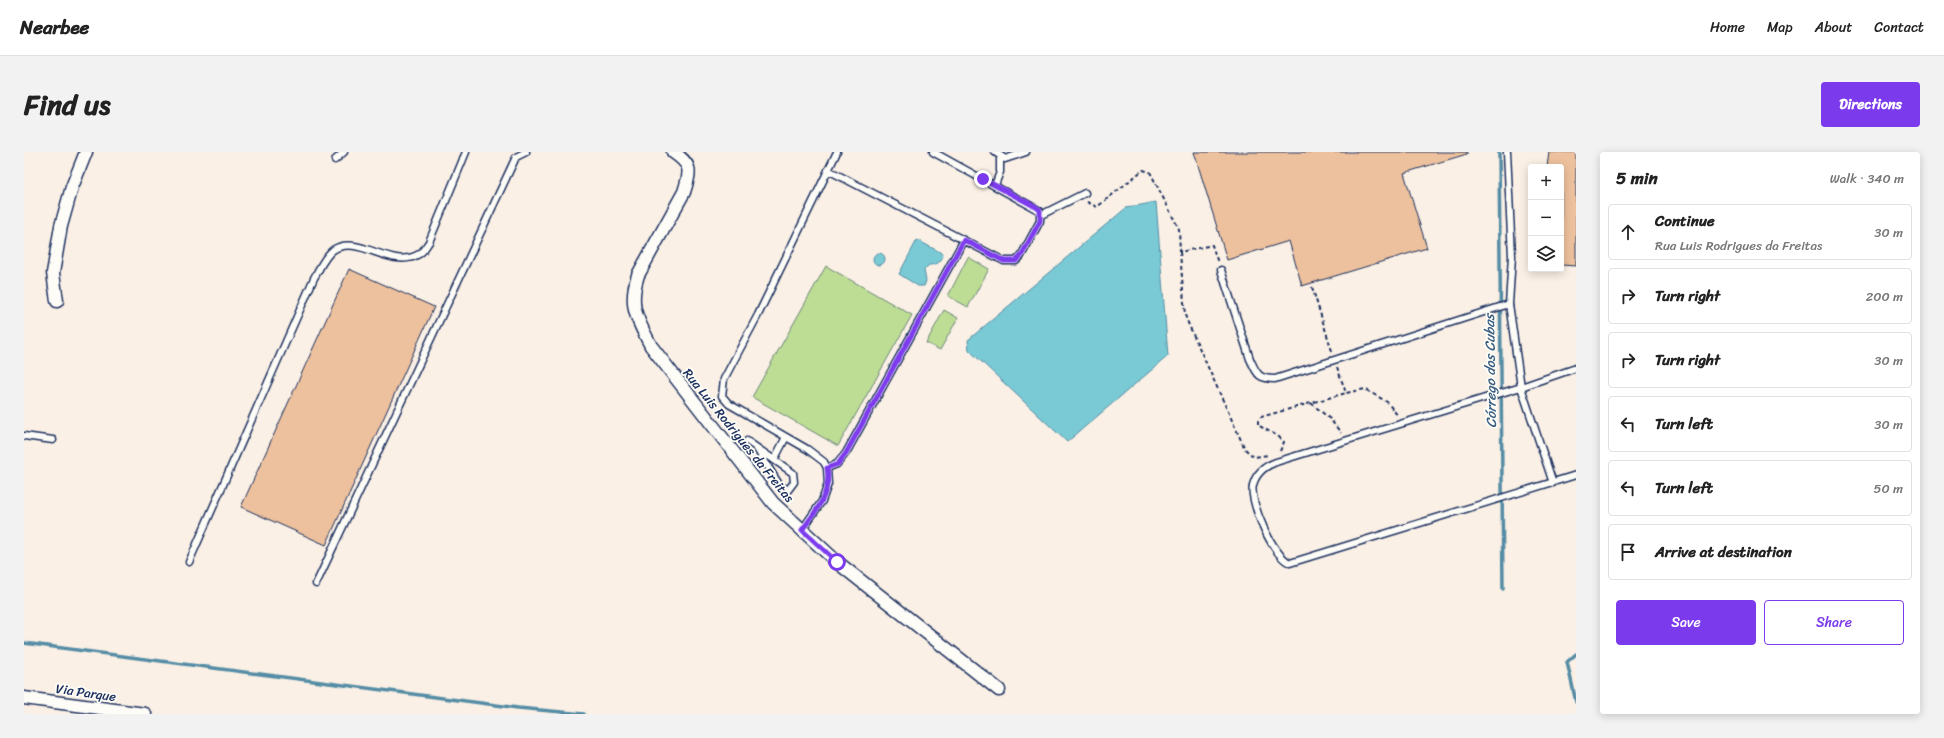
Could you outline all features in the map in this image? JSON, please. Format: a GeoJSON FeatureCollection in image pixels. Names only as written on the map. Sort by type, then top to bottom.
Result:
{"type":"FeatureCollection","features":[{"type":"Feature","properties":{"kind":"street"},"geometry":{"type":"LineString","coordinates":[[57,301],[53,273],[61,226],[72,188],[86,152]]}},
{"type":"Feature","properties":{"kind":"street","name":"Rua Luis Rodrigues da Freitas"},"geometry":{"type":"LineString","coordinates":[[673,152],[685,160],[690,169],[688,179],[684,192],[638,275],[633,290],[634,307],[640,324],[651,346],[773,503],[837,562],[999,690]]}},
{"type":"Feature","properties":{"kind":"street","name":"Via Parque"},"geometry":{"type":"LineString","coordinates":[[24,698],[145,714]]}},
{"type":"Feature","properties":{"kind":"lane"},"geometry":{"type":"LineString","coordinates":[[335,160],[344,152]]}},
{"type":"Feature","properties":{"kind":"lane"},"geometry":{"type":"LineString","coordinates":[[189,562],[314,278],[326,257],[334,250],[344,245],[356,246],[394,258],[410,258],[420,254],[429,242],[466,152]]}},
{"type":"Feature","properties":{"kind":"lane"},"geometry":{"type":"LineString","coordinates":[[316,584],[516,157],[526,152]]}},
{"type":"Feature","properties":{"kind":"lane"},"geometry":{"type":"LineString","coordinates":[[802,530],[822,501],[828,484],[829,477],[827,468],[819,458],[729,404],[722,396],[722,386],[724,379],[758,315],[837,152]]}},
{"type":"Feature","properties":{"kind":"lane"},"geometry":{"type":"LineString","coordinates":[[828,170],[1004,261],[1016,261],[1021,256],[1040,221],[1040,210],[933,152]]}},
{"type":"Feature","properties":{"kind":"lane"},"geometry":{"type":"LineString","coordinates":[[995,186],[1000,172],[997,154],[1009,158],[1026,152]]}},
{"type":"Feature","properties":{"kind":"lane"},"geometry":{"type":"LineString","coordinates":[[1507,152],[1512,256],[1509,304],[1521,387],[1553,483]]}},
{"type":"Feature","properties":{"kind":"lane"},"geometry":{"type":"LineString","coordinates":[[1041,215],[1083,194]]}},
{"type":"Feature","properties":{"kind":"lane"},"geometry":{"type":"LineString","coordinates":[[827,468],[838,464],[846,453],[964,240]]}},
{"type":"Feature","properties":{"kind":"lane"},"geometry":{"type":"LineString","coordinates":[[1220,270],[1250,359],[1257,373],[1266,379],[1275,379],[1509,304]]}},
{"type":"Feature","properties":{"kind":"lane"},"geometry":{"type":"LineString","coordinates":[[1576,368],[1521,387],[1345,439],[1267,465],[1258,473],[1253,484],[1252,496],[1271,543],[1283,561],[1290,563],[1576,475]]}},
{"type":"Feature","properties":{"kind":"lane"},"geometry":{"type":"LineString","coordinates":[[24,436],[53,440]]}},
{"type":"Feature","properties":{"kind":"lane"},"geometry":{"type":"LineString","coordinates":[[774,460],[786,438]]}},
{"type":"Feature","properties":{"kind":"lane"},"geometry":{"type":"LineString","coordinates":[[747,441],[756,449],[793,473],[794,482],[788,490],[780,486],[756,449]]}},
{"type":"Feature","properties":{"kind":"path"},"geometry":{"type":"LineString","coordinates":[[1083,194],[1088,202],[1097,207],[1143,170],[1150,172],[1180,229],[1180,252],[1185,315],[1188,324],[1246,449],[1254,457],[1270,455]]}},
{"type":"Feature","properties":{"kind":"path"},"geometry":{"type":"LineString","coordinates":[[1180,252],[1212,245],[1220,270]]}},
{"type":"Feature","properties":{"kind":"path"},"geometry":{"type":"LineString","coordinates":[[1275,453],[1280,451],[1284,442],[1279,437],[1258,425],[1258,420],[1261,417],[1346,394]]}},
{"type":"Feature","properties":{"kind":"path"},"geometry":{"type":"LineString","coordinates":[[1311,403],[1330,418],[1345,439]]}},
{"type":"Feature","properties":{"kind":"green space"},"geometry":{"type":"Polygon","coordinates":[[[968,257],[989,269],[968,307],[948,296],[968,257]]]}},
{"type":"Feature","properties":{"kind":"green space"},"geometry":{"type":"Polygon","coordinates":[[[826,266],[912,315],[838,446],[752,397],[826,266]]]}},
{"type":"Feature","properties":{"kind":"green space"},"geometry":{"type":"Polygon","coordinates":[[[944,310],[958,318],[940,350],[926,343],[944,310]]]}},
{"type":"Feature","properties":{"kind":"water"},"geometry":{"type":"Polygon","coordinates":[[[1156,202],[1168,356],[1067,442],[969,350],[968,340],[1126,208],[1156,202]]]}},
{"type":"Feature","properties":{"kind":"water"},"geometry":{"type":"Polygon","coordinates":[[[917,240],[940,252],[943,256],[938,263],[929,265],[924,270],[926,281],[924,286],[918,286],[899,274],[917,240]]]}},
{"type":"Feature","properties":{"kind":"water"},"geometry":{"type":"Polygon","coordinates":[[[877,253],[881,253],[885,259],[881,265],[877,265],[873,261],[873,257],[877,253]]]}},
{"type":"Feature","properties":{"kind":"building"},"geometry":{"type":"Polygon","coordinates":[[[1194,152],[1467,152],[1467,154],[1404,173],[1427,248],[1302,286],[1289,241],[1227,260],[1194,152]]]}},
{"type":"Feature","properties":{"kind":"building"},"geometry":{"type":"Polygon","coordinates":[[[1549,152],[1576,152],[1576,266],[1564,265],[1564,164],[1547,164],[1549,152]]]}},
{"type":"Feature","properties":{"kind":"building"},"geometry":{"type":"Polygon","coordinates":[[[349,269],[434,307],[326,545],[241,507],[349,269]]]}},
{"type":"Feature","properties":{"kind":"waterway","name":"Córrego dos Cubas"},"geometry":{"type":"LineString","coordinates":[[1499,152],[1503,589]]}},
{"type":"Feature","properties":{"kind":"waterway"},"geometry":{"type":"LineString","coordinates":[[24,643],[518,708],[584,714]]}},
{"type":"Feature","properties":{"kind":"waterway"},"geometry":{"type":"LineString","coordinates":[[1576,654],[1567,662],[1576,702]]}},
{"type":"Feature","properties":{"kind":"route"},"geometry":{"type":"LineString","coordinates":[[837,562],[802,530],[822,501],[826,492],[829,477],[827,468],[838,464],[846,453],[964,240],[1004,261],[1016,261],[1021,256],[1040,221],[1040,210],[1036,207],[983,179]]}}]}
